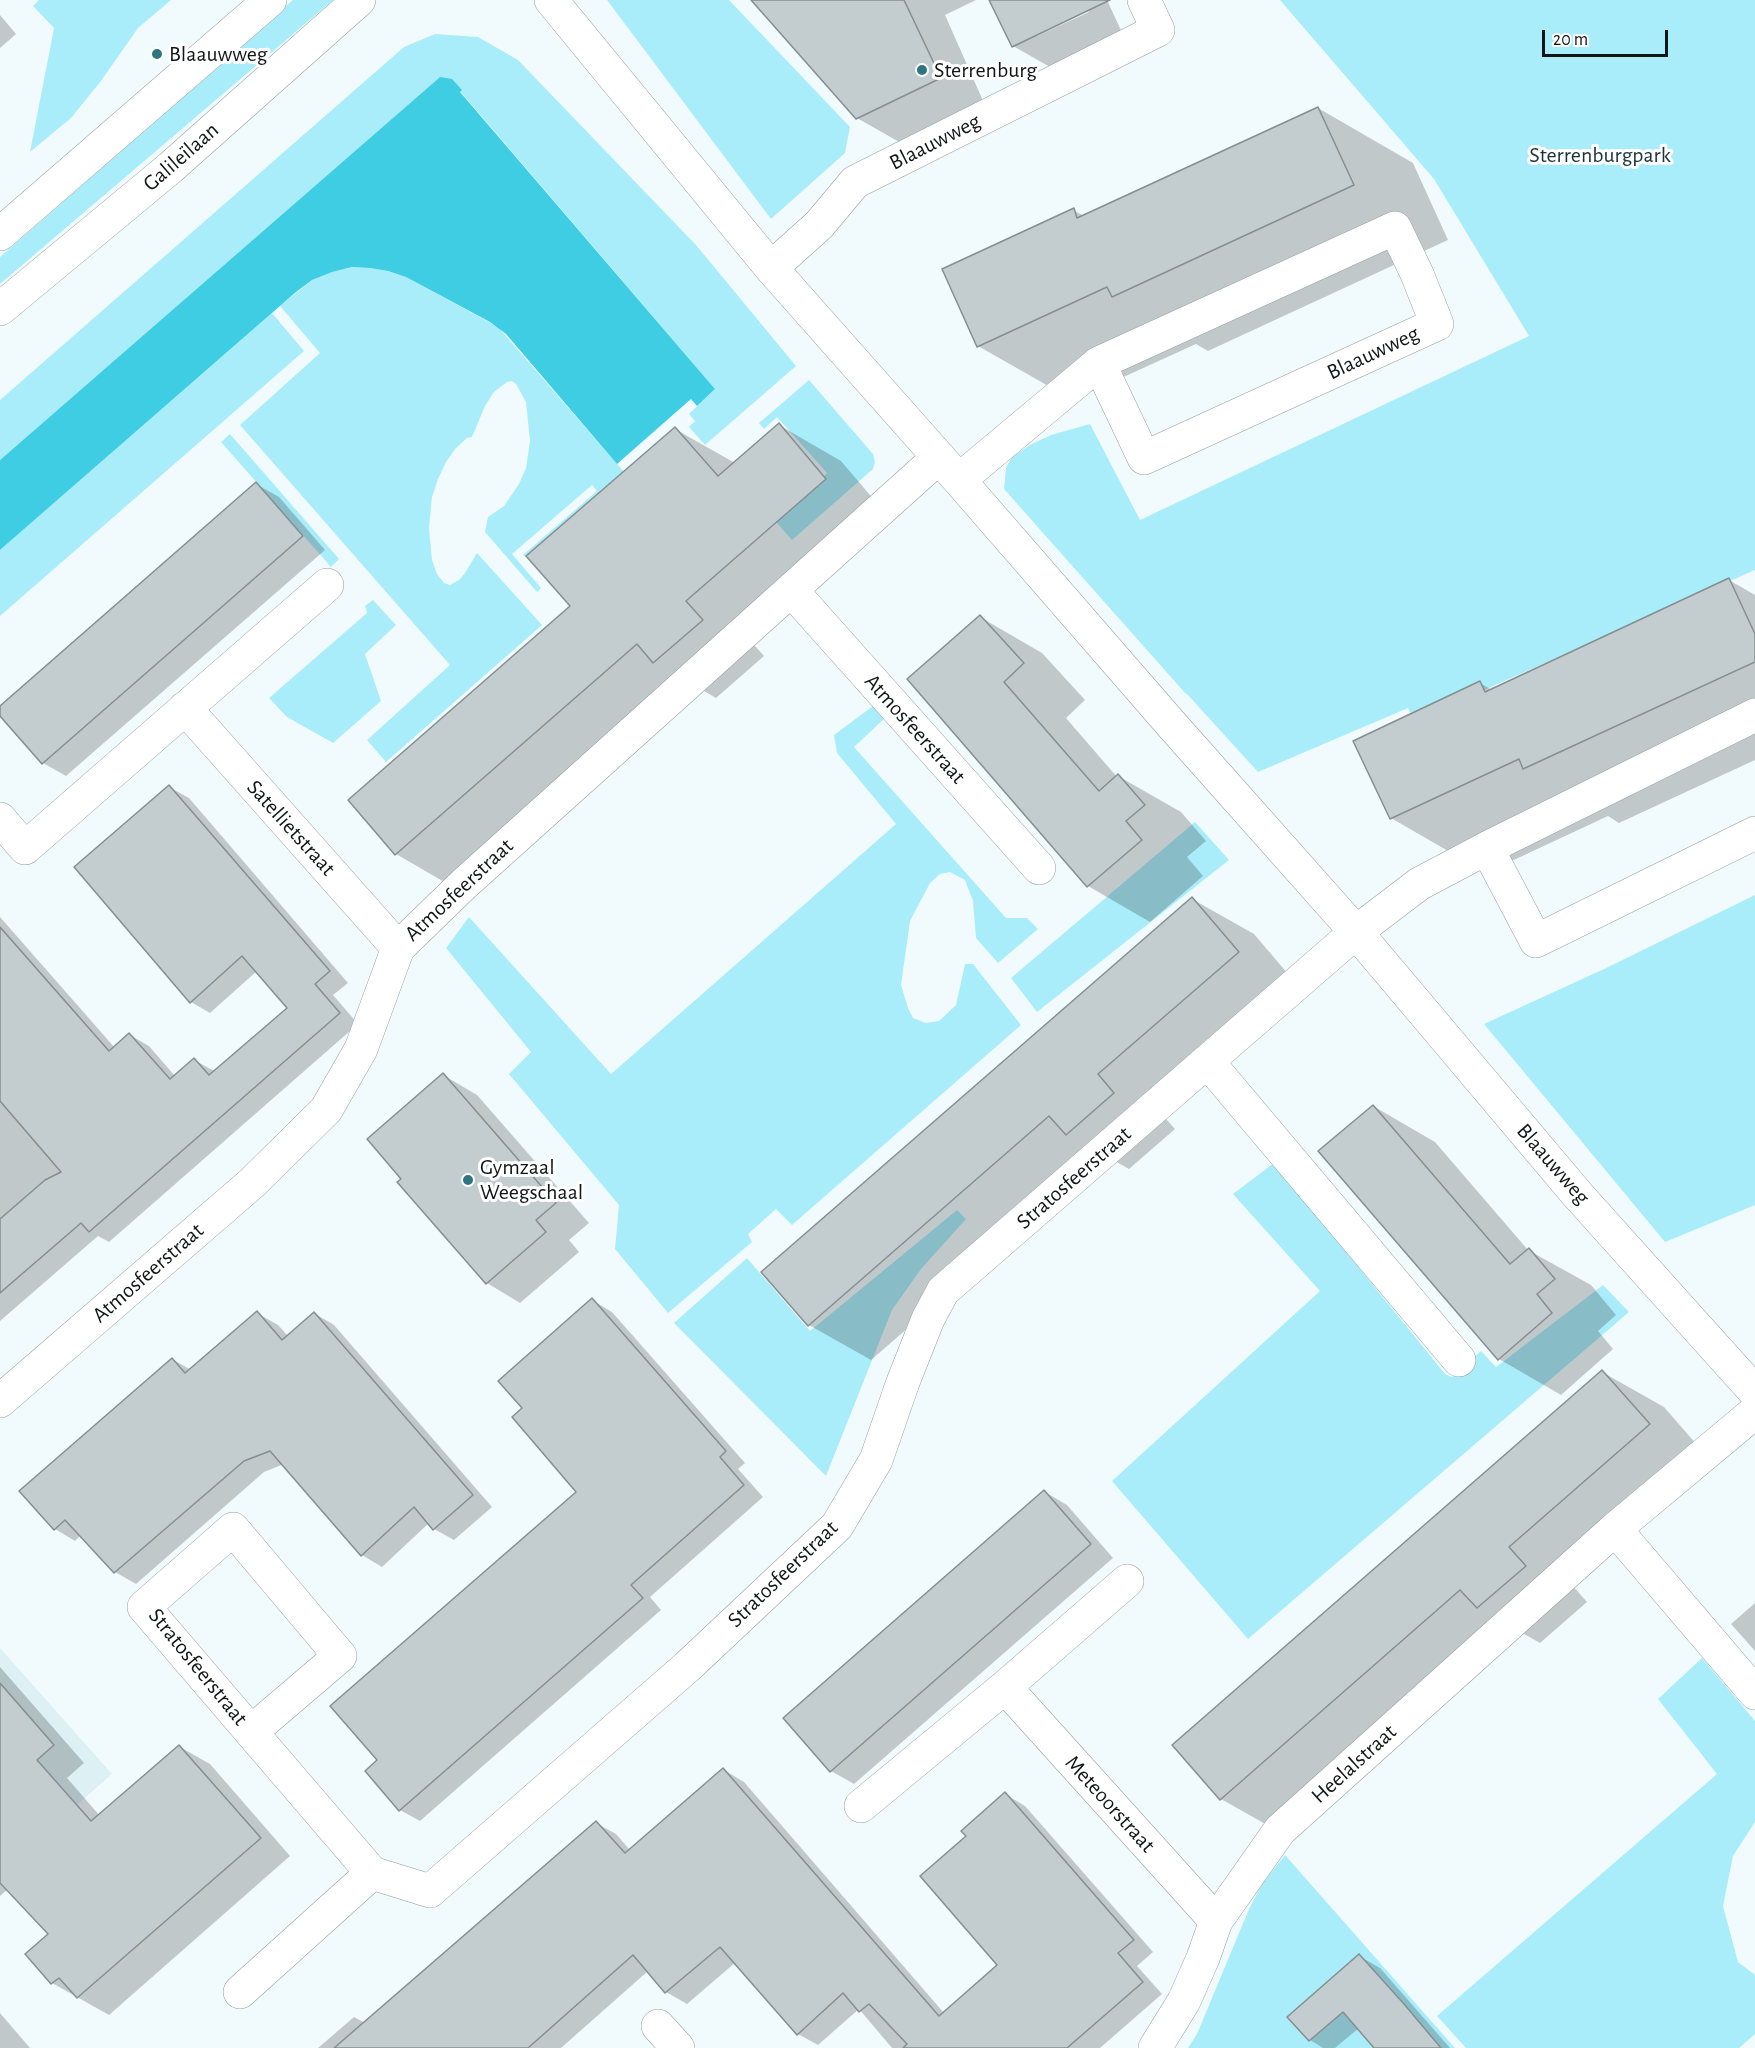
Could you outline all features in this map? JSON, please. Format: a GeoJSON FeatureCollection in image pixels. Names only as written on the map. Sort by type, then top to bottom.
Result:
{"type":"FeatureCollection","features":[{"type":"Feature","properties":{"kind":"street"},"geometry":{"type":"LineString","coordinates":[[0,234],[270,0]]}},
{"type":"Feature","properties":{"kind":"street","name":"Galileïlaan"},"geometry":{"type":"LineString","coordinates":[[0,309],[170,168],[360,0]]}},
{"type":"Feature","properties":{"kind":"street","name":"Blaauwweg"},"geometry":{"type":"LineString","coordinates":[[551,0],[771,268],[1356,932],[1577,1194],[1755,1392]]}},
{"type":"Feature","properties":{"kind":"street","name":"Blaauwweg"},"geometry":{"type":"LineString","coordinates":[[771,268],[819,225],[855,182],[1158,30],[1144,0]]}},
{"type":"Feature","properties":{"kind":"street","name":"Blaauwweg"},"geometry":{"type":"LineString","coordinates":[[949,468],[1099,363],[1395,228],[1437,324],[1144,458],[1099,363]]}},
{"type":"Feature","properties":{"kind":"street","name":"Atmosfeerstraat"},"geometry":{"type":"LineString","coordinates":[[0,1401],[252,1183],[326,1110],[361,1049],[398,948],[464,884],[792,591],[949,468]]}},
{"type":"Feature","properties":{"kind":"street"},"geometry":{"type":"LineString","coordinates":[[0,819],[25,848],[327,585]]}},
{"type":"Feature","properties":{"kind":"street","name":"Atmosfeerstraat"},"geometry":{"type":"LineString","coordinates":[[792,591],[1039,868]]}},
{"type":"Feature","properties":{"kind":"street","name":"Satellietstraat"},"geometry":{"type":"LineString","coordinates":[[185,708],[398,948]]}},
{"type":"Feature","properties":{"kind":"street"},"geometry":{"type":"LineString","coordinates":[[1356,932],[1419,884],[1755,715]]}},
{"type":"Feature","properties":{"kind":"street"},"geometry":{"type":"LineString","coordinates":[[1487,848],[1536,941],[1755,834]]}},
{"type":"Feature","properties":{"kind":"street","name":"Stratosfeerstraat"},"geometry":{"type":"LineString","coordinates":[[251,1731],[340,1656],[233,1529],[144,1607],[372,1873],[430,1892],[687,1667],[837,1526],[876,1460],[903,1382],[928,1319],[943,1291],[1356,932]]}},
{"type":"Feature","properties":{"kind":"street"},"geometry":{"type":"LineString","coordinates":[[1207,1062],[1459,1360]]}},
{"type":"Feature","properties":{"kind":"street","name":"Heelalstraat"},"geometry":{"type":"LineString","coordinates":[[1155,2048],[1184,2001],[1216,1921],[1280,1830],[1615,1529],[1755,1412]]}},
{"type":"Feature","properties":{"kind":"street"},"geometry":{"type":"LineString","coordinates":[[1615,1529],[1755,1693]]}},
{"type":"Feature","properties":{"kind":"street"},"geometry":{"type":"LineString","coordinates":[[861,1806],[1005,1687],[1127,1581]]}},
{"type":"Feature","properties":{"kind":"street","name":"Meteoorstraat"},"geometry":{"type":"LineString","coordinates":[[1005,1687],[1216,1921]]}},
{"type":"Feature","properties":{"kind":"street"},"geometry":{"type":"LineString","coordinates":[[240,1992],[372,1873]]}},
{"type":"Feature","properties":{"kind":"shaded area"},"geometry":{"type":"Polygon","coordinates":[[[0,1648],[112,1774],[0,1873],[0,1648]]]}},
{"type":"Feature","properties":{"kind":"green space"},"geometry":{"type":"Polygon","coordinates":[[[39,0],[171,0],[138,28],[101,81],[71,118],[30,152],[54,28],[33,6],[39,0]]]}},
{"type":"Feature","properties":{"kind":"green space"},"geometry":{"type":"Polygon","coordinates":[[[293,0],[333,0],[0,284],[0,257],[293,0]]]}},
{"type":"Feature","properties":{"kind":"green space"},"geometry":{"type":"Polygon","coordinates":[[[607,0],[729,0],[850,127],[845,153],[771,219],[607,0]]]}},
{"type":"Feature","properties":{"kind":"green space","name":"Sterrenburgpark"},"geometry":{"type":"Polygon","coordinates":[[[1280,0],[1755,0],[1755,570],[1414,721],[1408,708],[1258,772],[1004,489],[1006,468],[1012,457],[1051,435],[1090,424],[1140,520],[1529,336],[1434,179],[1280,0]]]}},
{"type":"Feature","properties":{"kind":"green space"},"geometry":{"type":"Polygon","coordinates":[[[435,34],[478,37],[518,60],[696,245],[796,366],[705,445],[689,427],[695,421],[689,414],[715,389],[461,90],[440,77],[0,460],[0,400],[404,47],[435,34]]]}},
{"type":"Feature","properties":{"kind":"green space"},"geometry":{"type":"Polygon","coordinates":[[[352,267],[388,271],[406,277],[498,327],[624,472],[525,557],[523,555],[597,491],[592,485],[512,554],[541,588],[537,592],[485,532],[488,517],[504,506],[519,484],[526,468],[530,441],[526,402],[516,384],[512,381],[507,382],[494,392],[485,406],[472,437],[467,438],[456,448],[438,479],[432,497],[429,528],[432,560],[437,574],[444,583],[450,585],[465,573],[477,553],[542,625],[386,762],[367,740],[450,665],[240,425],[320,353],[280,306],[312,280],[352,267]]]}},
{"type":"Feature","properties":{"kind":"green space"},"geometry":{"type":"Polygon","coordinates":[[[272,313],[304,351],[0,616],[0,550],[272,313]]]}},
{"type":"Feature","properties":{"kind":"green space"},"geometry":{"type":"Polygon","coordinates":[[[809,380],[873,454],[875,462],[873,469],[792,540],[776,522],[826,479],[824,476],[827,473],[777,417],[764,429],[759,423],[809,380]]]}},
{"type":"Feature","properties":{"kind":"green space"},"geometry":{"type":"Polygon","coordinates":[[[230,434],[339,559],[331,567],[221,442],[230,434]]]}},
{"type":"Feature","properties":{"kind":"green space"},"geometry":{"type":"Polygon","coordinates":[[[373,600],[396,625],[365,654],[381,701],[333,743],[287,717],[269,698],[367,613],[365,606],[373,600]]]}},
{"type":"Feature","properties":{"kind":"green space"},"geometry":{"type":"Polygon","coordinates":[[[873,706],[885,718],[854,747],[1006,918],[1027,918],[1038,929],[998,963],[976,938],[973,901],[965,880],[950,872],[940,874],[930,883],[910,921],[901,985],[908,1008],[913,1018],[926,1023],[939,1021],[956,1005],[965,964],[973,964],[1021,1025],[792,1225],[776,1209],[748,1234],[752,1242],[668,1313],[615,1249],[619,1205],[509,1074],[531,1052],[446,948],[469,917],[611,1074],[896,824],[837,753],[834,735],[873,706]]]}},
{"type":"Feature","properties":{"kind":"green space"},"geometry":{"type":"Polygon","coordinates":[[[1195,822],[1229,860],[1037,1012],[1011,978],[1195,822]]]}},
{"type":"Feature","properties":{"kind":"green space"},"geometry":{"type":"Polygon","coordinates":[[[1755,895],[1755,1205],[1665,1242],[1484,1024],[1604,969],[1755,895]]]}},
{"type":"Feature","properties":{"kind":"green space"},"geometry":{"type":"Polygon","coordinates":[[[1274,1163],[1445,1374],[1452,1377],[1481,1351],[1496,1367],[1603,1285],[1629,1312],[1248,1639],[1112,1481],[1320,1291],[1233,1194],[1274,1163]]]}},
{"type":"Feature","properties":{"kind":"green space"},"geometry":{"type":"Polygon","coordinates":[[[957,1210],[966,1219],[921,1269],[892,1310],[826,1476],[674,1323],[747,1258],[810,1331],[957,1210]]]}},
{"type":"Feature","properties":{"kind":"green space"},"geometry":{"type":"Polygon","coordinates":[[[1702,1658],[1755,1721],[1755,1822],[1733,1856],[1723,1906],[1738,1962],[1755,1975],[1755,2034],[1739,2048],[1466,2048],[1437,2016],[1717,1774],[1658,1699],[1702,1658]]]}},
{"type":"Feature","properties":{"kind":"green space"},"geometry":{"type":"Polygon","coordinates":[[[1285,1855],[1455,2048],[1188,2048],[1197,2034],[1249,1909],[1262,1884],[1285,1855]]]}},
{"type":"Feature","properties":{"kind":"water"},"geometry":{"type":"Polygon","coordinates":[[[440,77],[452,79],[462,90],[460,92],[715,389],[697,406],[691,399],[617,464],[506,334],[490,322],[406,277],[388,271],[352,267],[312,280],[296,292],[0,550],[0,460],[440,77]]]}},
{"type":"Feature","properties":{"kind":"building"},"geometry":{"type":"Polygon","coordinates":[[[751,0],[904,0],[941,78],[856,119],[751,0]]]}},
{"type":"Feature","properties":{"kind":"building"},"geometry":{"type":"Polygon","coordinates":[[[989,0],[1110,0],[1012,47],[989,0]]]}},
{"type":"Feature","properties":{"kind":"building"},"geometry":{"type":"Polygon","coordinates":[[[1318,107],[1354,185],[1112,297],[1107,287],[977,347],[942,269],[1074,208],[1077,218],[1318,107]]]}},
{"type":"Feature","properties":{"kind":"building"},"geometry":{"type":"Polygon","coordinates":[[[779,423],[826,479],[686,601],[703,620],[653,663],[637,644],[395,855],[348,800],[570,606],[526,556],[675,427],[718,476],[779,423]]]}},
{"type":"Feature","properties":{"kind":"building"},"geometry":{"type":"Polygon","coordinates":[[[256,482],[303,536],[42,764],[0,716],[0,706],[256,482]]]}},
{"type":"Feature","properties":{"kind":"building"},"geometry":{"type":"Polygon","coordinates":[[[1729,578],[1755,634],[1755,662],[1523,769],[1519,759],[1390,819],[1353,741],[1480,681],[1485,692],[1729,578]]]}},
{"type":"Feature","properties":{"kind":"building"},"geometry":{"type":"Polygon","coordinates":[[[980,615],[1024,663],[1004,682],[1099,791],[1118,774],[1145,805],[1126,821],[1142,840],[1087,887],[907,679],[980,615]]]}},
{"type":"Feature","properties":{"kind":"building"},"geometry":{"type":"Polygon","coordinates":[[[169,785],[330,971],[315,984],[340,1013],[89,1232],[81,1223],[0,1293],[0,1219],[45,1180],[61,1172],[0,1101],[0,927],[109,1051],[129,1033],[170,1079],[194,1058],[209,1075],[287,1008],[242,956],[190,1003],[74,867],[169,785]]]}},
{"type":"Feature","properties":{"kind":"building"},"geometry":{"type":"Polygon","coordinates":[[[1192,897],[1239,952],[1098,1074],[1114,1093],[1066,1135],[1049,1116],[808,1326],[761,1272],[1192,897]]]}},
{"type":"Feature","properties":{"kind":"building","name":"Gymzaal Weegschaal"},"geometry":{"type":"Polygon","coordinates":[[[443,1073],[556,1203],[536,1220],[546,1232],[486,1284],[397,1182],[401,1179],[367,1139],[443,1073]]]}},
{"type":"Feature","properties":{"kind":"building"},"geometry":{"type":"Polygon","coordinates":[[[1373,1105],[1510,1264],[1529,1248],[1555,1279],[1537,1294],[1552,1313],[1498,1360],[1318,1151],[1373,1105]]]}},
{"type":"Feature","properties":{"kind":"building"},"geometry":{"type":"Polygon","coordinates":[[[592,1298],[726,1451],[720,1457],[744,1485],[631,1585],[643,1598],[399,1811],[365,1771],[377,1760],[330,1706],[576,1492],[512,1417],[522,1408],[498,1381],[592,1298]]]}},
{"type":"Feature","properties":{"kind":"building"},"geometry":{"type":"Polygon","coordinates":[[[257,1311],[282,1340],[314,1312],[473,1495],[433,1530],[414,1507],[361,1556],[270,1451],[244,1461],[114,1573],[65,1520],[54,1530],[19,1491],[172,1358],[185,1373],[257,1311]]]}},
{"type":"Feature","properties":{"kind":"building"},"geometry":{"type":"Polygon","coordinates":[[[1602,1370],[1650,1424],[1509,1547],[1526,1566],[1477,1608],[1460,1590],[1220,1800],[1172,1745],[1602,1370]]]}},
{"type":"Feature","properties":{"kind":"building"},"geometry":{"type":"Polygon","coordinates":[[[1044,1490],[1091,1544],[830,1772],[783,1718],[1044,1490]]]}},
{"type":"Feature","properties":{"kind":"building"},"geometry":{"type":"Polygon","coordinates":[[[0,1683],[54,1745],[37,1760],[91,1821],[179,1745],[261,1838],[77,1998],[59,1978],[51,1984],[25,1954],[48,1934],[0,1883],[0,1683]]]}},
{"type":"Feature","properties":{"kind":"building"},"geometry":{"type":"Polygon","coordinates":[[[723,1768],[939,2016],[997,1965],[920,1876],[966,1836],[961,1831],[1005,1792],[1134,1940],[1118,1953],[1143,1982],[1067,2048],[903,2048],[907,2044],[869,2004],[859,2012],[843,1993],[797,2035],[720,1947],[665,1993],[633,1955],[528,2048],[334,2048],[596,1821],[625,1853],[723,1768]]]}},
{"type":"Feature","properties":{"kind":"building"},"geometry":{"type":"Polygon","coordinates":[[[1359,1954],[1441,2048],[1374,2048],[1343,2012],[1309,2041],[1287,2017],[1359,1954]]]}},
{"type":"Feature","properties":{"kind":"place","name":"Blaauwweg"},"geometry":{"type":"Point","coordinates":[157,54]}},
{"type":"Feature","properties":{"kind":"place","name":"Sterrenburg"},"geometry":{"type":"Point","coordinates":[922,70]}},
{"type":"Feature","properties":{"kind":"place","name":"Gymzaal Weegschaal"},"geometry":{"type":"Point","coordinates":[468,1180]}}]}
